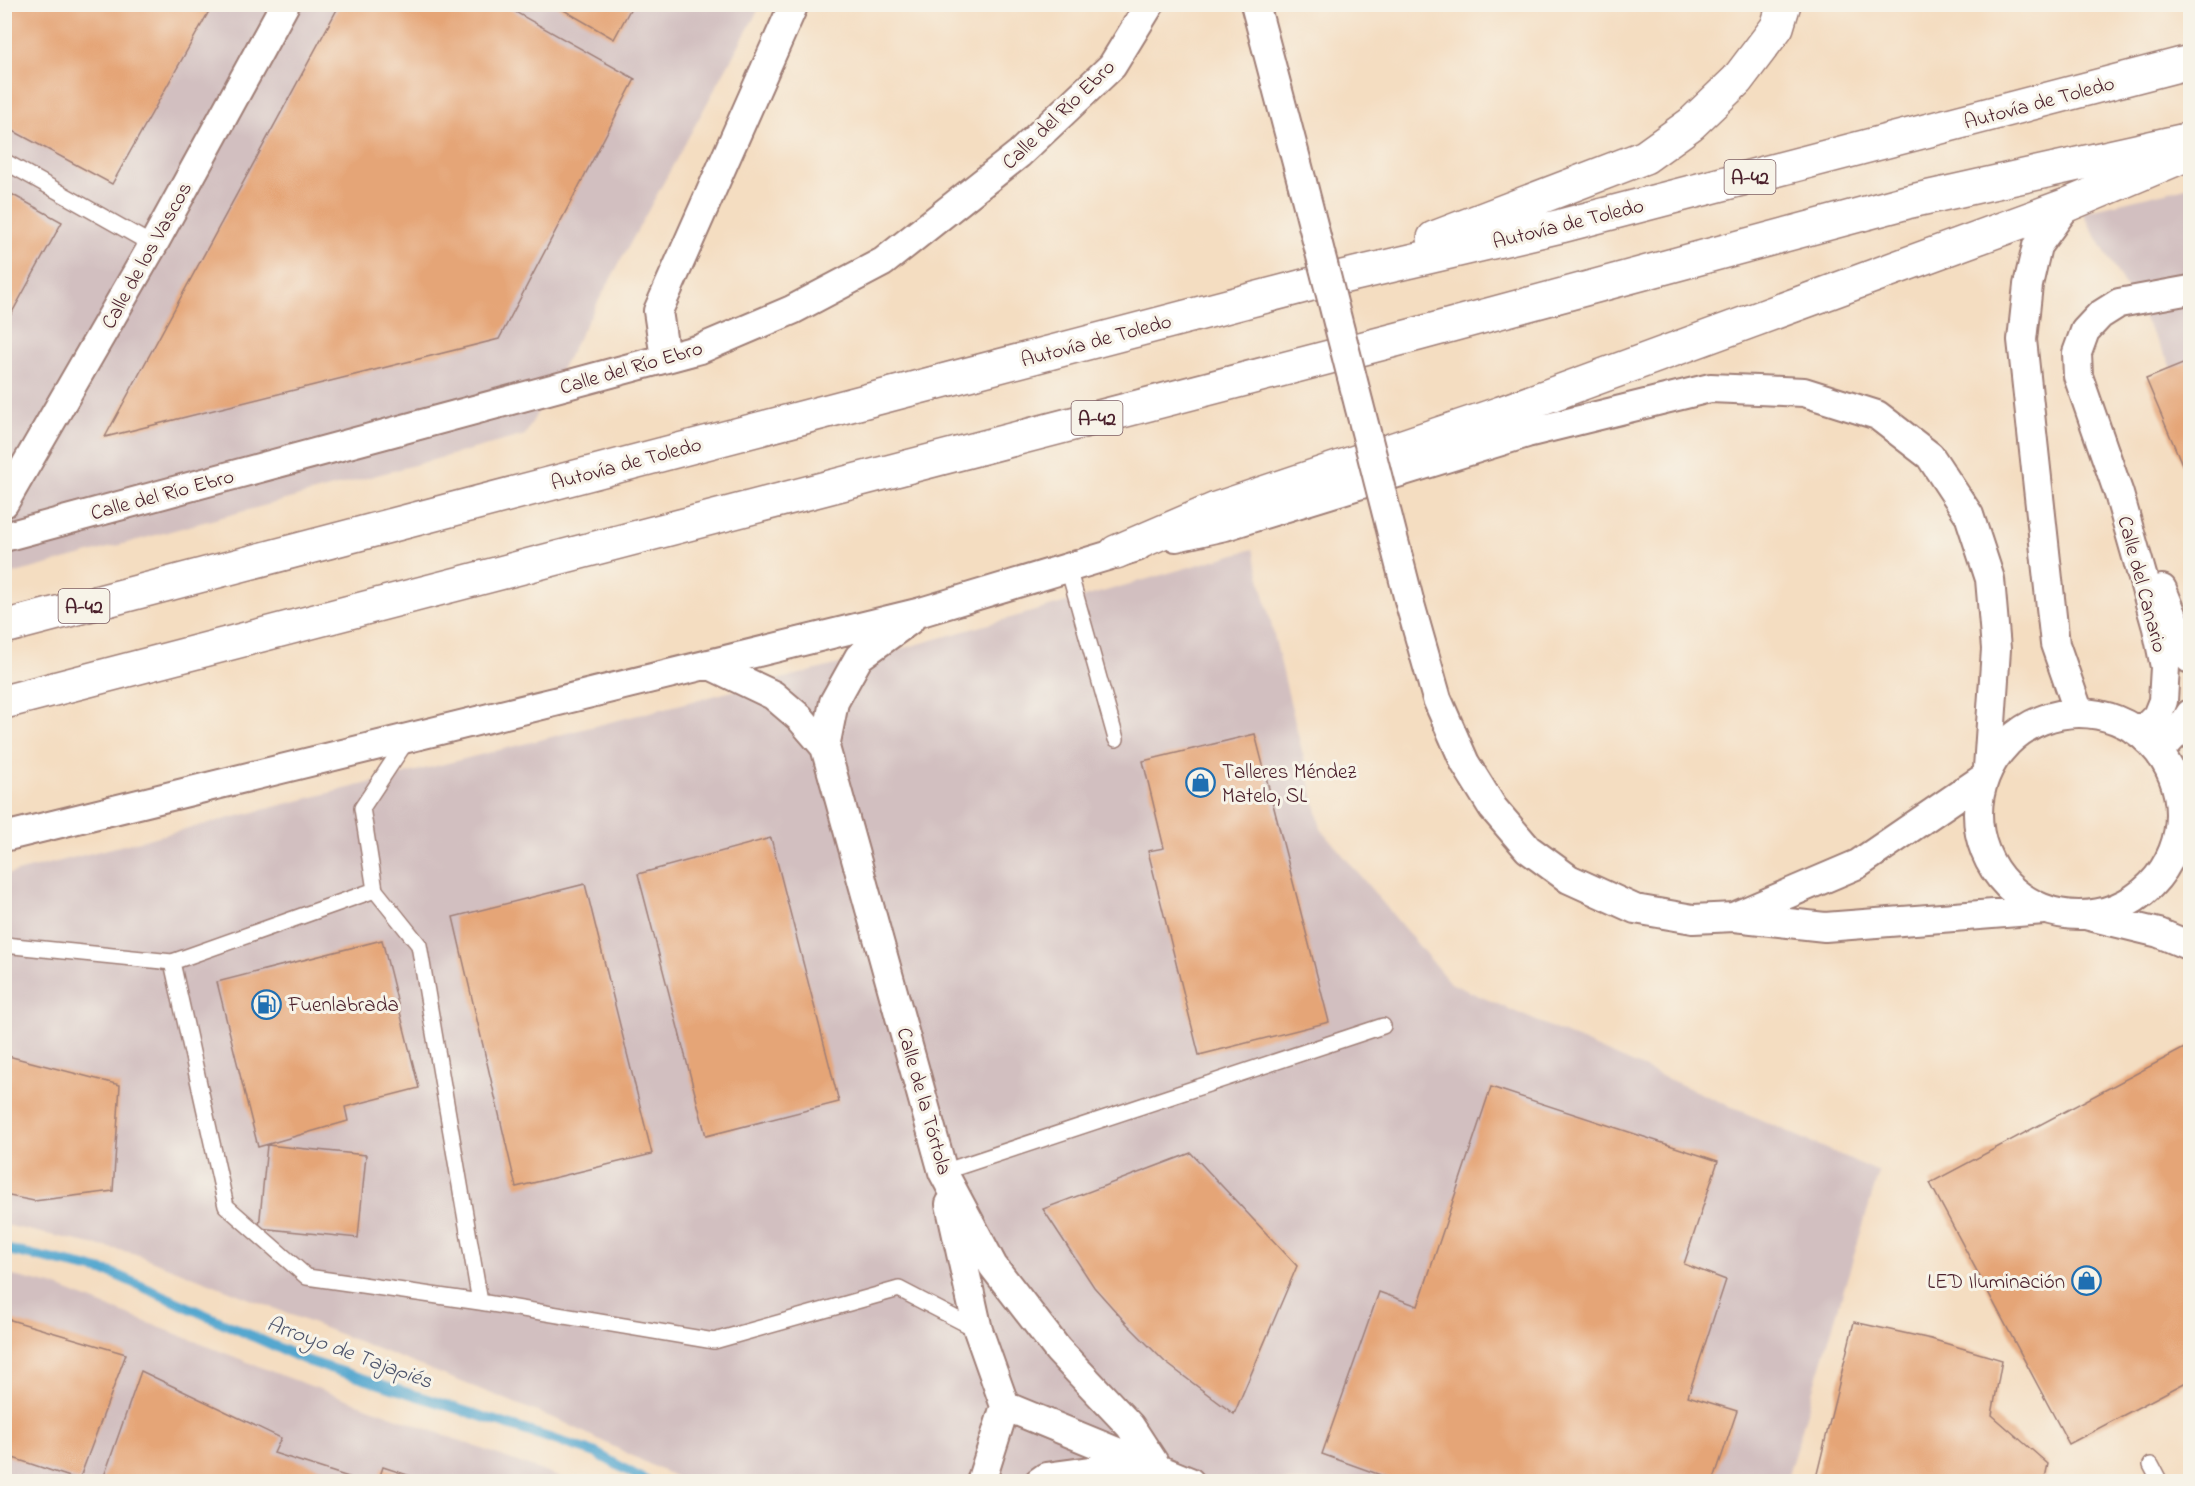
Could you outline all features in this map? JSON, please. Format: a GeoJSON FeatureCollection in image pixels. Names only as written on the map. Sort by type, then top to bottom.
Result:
{"type":"FeatureCollection","features":[{"type":"Feature","properties":{"kind":"highway"},"geometry":{"type":"LineString","coordinates":[[1308,285],[1645,158],[1691,124],[1737,80],[1777,27],[1785,4]]}},
{"type":"Feature","properties":{"kind":"highway","name":"Autovía de Toledo"},"geometry":{"type":"LineString","coordinates":[[4,627],[1308,285],[1561,226],[2190,62]]}},
{"type":"Feature","properties":{"kind":"highway","name":"A-42"},"geometry":{"type":"LineString","coordinates":[[4,702],[1418,334],[1906,202],[2190,139]]}},
{"type":"Feature","properties":{"kind":"highway"},"geometry":{"type":"LineString","coordinates":[[1116,552],[1216,509],[1501,413],[2067,205],[2190,153]]}},
{"type":"Feature","properties":{"kind":"street","name":"Calle de los Vascos"},"geometry":{"type":"LineString","coordinates":[[4,503],[153,244],[285,4]]}},
{"type":"Feature","properties":{"kind":"street"},"geometry":{"type":"LineString","coordinates":[[666,358],[658,311],[794,4]]}},
{"type":"Feature","properties":{"kind":"street","name":"Calle del Río Ebro"},"geometry":{"type":"LineString","coordinates":[[4,537],[700,349],[792,310],[882,262],[1019,154],[1112,66],[1150,4]]}},
{"type":"Feature","properties":{"kind":"street"},"geometry":{"type":"LineString","coordinates":[[1255,4],[1410,604],[1437,699],[1465,763],[1493,808],[1528,849],[1569,879],[1635,909],[1693,919],[1734,917],[1825,927],[2044,910]]}},
{"type":"Feature","properties":{"kind":"street"},"geometry":{"type":"LineString","coordinates":[[2067,205],[2037,246],[2028,285],[2022,340],[2055,644],[2079,713]]}},
{"type":"Feature","properties":{"kind":"street","name":"Calle del Canario"},"geometry":{"type":"LineString","coordinates":[[2133,729],[2146,726],[2157,716],[2163,701],[2165,667],[2157,628],[2119,494],[2078,376],[2077,353],[2085,331],[2100,315],[2119,303],[2190,290]]}},
{"type":"Feature","properties":{"kind":"street"},"geometry":{"type":"LineString","coordinates":[[4,837],[407,740],[921,612],[1116,552],[1224,526],[1527,433],[1710,388],[1804,392],[1877,415],[1930,456],[1969,515],[1990,579],[1995,649],[1986,772],[1978,808],[1981,840],[1994,870],[2016,894],[2044,910],[2065,915],[2087,916],[2159,933],[2190,946]]}},
{"type":"Feature","properties":{"kind":"street","name":"Calle del Canario"},"geometry":{"type":"LineString","coordinates":[[2119,494],[2164,593],[2190,658]]}},
{"type":"Feature","properties":{"kind":"street","name":"Calle de la Tórtola"},"geometry":{"type":"LineString","coordinates":[[825,747],[834,702],[860,657],[921,612]]}},
{"type":"Feature","properties":{"kind":"street","name":"Calle de la Tórtola"},"geometry":{"type":"LineString","coordinates":[[708,664],[773,695],[800,718],[825,747],[943,1172],[993,1266],[1058,1350],[1130,1426],[1158,1469]]}},
{"type":"Feature","properties":{"kind":"street"},"geometry":{"type":"LineString","coordinates":[[1734,917],[1858,864],[1986,772],[2004,746],[2026,728],[2051,717],[2079,713],[2107,717],[2133,729],[2172,761]]}},
{"type":"Feature","properties":{"kind":"street"},"geometry":{"type":"LineString","coordinates":[[2087,916],[2118,908],[2146,891],[2166,866],[2178,836],[2180,803],[2172,761],[2181,729],[2190,714]]}},
{"type":"Feature","properties":{"kind":"street"},"geometry":{"type":"LineString","coordinates":[[943,1172],[978,1330],[1005,1406],[981,1482]]}},
{"type":"Feature","properties":{"kind":"street"},"geometry":{"type":"LineString","coordinates":[[1005,1406],[1190,1482]]}},
{"type":"Feature","properties":{"kind":"street"},"geometry":{"type":"LineString","coordinates":[[1039,1482],[1046,1477],[1098,1470],[1158,1469]]}},
{"type":"Feature","properties":{"kind":"lane"},"geometry":{"type":"LineString","coordinates":[[4,161],[153,244]]}},
{"type":"Feature","properties":{"kind":"lane"},"geometry":{"type":"LineString","coordinates":[[1068,568],[1116,739]]}},
{"type":"Feature","properties":{"kind":"lane"},"geometry":{"type":"LineString","coordinates":[[407,740],[362,808],[375,890],[419,945],[480,1302]]}},
{"type":"Feature","properties":{"kind":"lane"},"geometry":{"type":"LineString","coordinates":[[4,945],[172,962],[375,890]]}},
{"type":"Feature","properties":{"kind":"lane"},"geometry":{"type":"LineString","coordinates":[[172,962],[226,1206],[307,1277],[480,1302],[714,1341],[899,1289],[978,1330]]}},
{"type":"Feature","properties":{"kind":"lane"},"geometry":{"type":"LineString","coordinates":[[943,1172],[1383,1026]]}},
{"type":"Feature","properties":{"kind":"lane"},"geometry":{"type":"LineString","coordinates":[[2151,1465],[2160,1482]]}},
{"type":"Feature","properties":{"kind":"shaded area"},"geometry":{"type":"Polygon","coordinates":[[[5,5],[761,5],[525,435],[5,576],[5,5]]]}},
{"type":"Feature","properties":{"kind":"shaded area"},"geometry":{"type":"Polygon","coordinates":[[[2190,186],[2190,399],[2082,212],[2190,186]]]}},
{"type":"Feature","properties":{"kind":"shaded area"},"geometry":{"type":"Polygon","coordinates":[[[1253,549],[1321,829],[1450,983],[1879,1172],[1786,1482],[684,1481],[563,1422],[133,1253],[5,1225],[5,875],[915,645],[1253,549]]]}},
{"type":"Feature","properties":{"kind":"shaded area"},"geometry":{"type":"Polygon","coordinates":[[[5,1274],[52,1285],[273,1372],[569,1481],[5,1482],[5,1274]]]}},
{"type":"Feature","properties":{"kind":"building"},"geometry":{"type":"Polygon","coordinates":[[[4,4],[213,4],[112,184],[4,126],[4,4]]]}},
{"type":"Feature","properties":{"kind":"building"},"geometry":{"type":"Polygon","coordinates":[[[340,4],[501,4],[635,79],[499,339],[105,437],[340,4]]]}},
{"type":"Feature","properties":{"kind":"building"},"geometry":{"type":"Polygon","coordinates":[[[553,4],[633,4],[614,39],[553,4]]]}},
{"type":"Feature","properties":{"kind":"building"},"geometry":{"type":"Polygon","coordinates":[[[4,190],[62,222],[4,327],[4,190]]]}},
{"type":"Feature","properties":{"kind":"building"},"geometry":{"type":"Polygon","coordinates":[[[2190,361],[2190,483],[2146,379],[2190,361]]]}},
{"type":"Feature","properties":{"kind":"building"},"geometry":{"type":"Polygon","coordinates":[[[1255,734],[1329,1022],[1199,1055],[1148,851],[1164,848],[1143,761],[1255,734]]]}},
{"type":"Feature","properties":{"kind":"building"},"geometry":{"type":"Polygon","coordinates":[[[771,838],[839,1102],[706,1136],[638,874],[771,838]]]}},
{"type":"Feature","properties":{"kind":"building"},"geometry":{"type":"Polygon","coordinates":[[[585,884],[652,1154],[516,1187],[453,917],[585,884]]]}},
{"type":"Feature","properties":{"kind":"building"},"geometry":{"type":"Polygon","coordinates":[[[382,940],[419,1088],[345,1107],[348,1121],[258,1147],[217,982],[382,940]]]}},
{"type":"Feature","properties":{"kind":"building","name":"LED Iluminación"},"geometry":{"type":"Polygon","coordinates":[[[2190,1045],[2190,1380],[2069,1444],[1930,1183],[2190,1045]]]}},
{"type":"Feature","properties":{"kind":"building"},"geometry":{"type":"Polygon","coordinates":[[[4,1055],[120,1085],[113,1191],[34,1201],[4,1195],[4,1055]]]}},
{"type":"Feature","properties":{"kind":"building"},"geometry":{"type":"Polygon","coordinates":[[[1491,1087],[1718,1161],[1684,1264],[1726,1280],[1688,1396],[1737,1411],[1713,1482],[1400,1482],[1322,1454],[1379,1292],[1418,1306],[1491,1087]]]}},
{"type":"Feature","properties":{"kind":"building"},"geometry":{"type":"Polygon","coordinates":[[[267,1145],[366,1155],[358,1238],[259,1228],[267,1145]]]}},
{"type":"Feature","properties":{"kind":"building"},"geometry":{"type":"Polygon","coordinates":[[[1191,1153],[1297,1266],[1234,1414],[1165,1362],[1127,1324],[1094,1287],[1043,1209],[1191,1153]]]}},
{"type":"Feature","properties":{"kind":"building"},"geometry":{"type":"Polygon","coordinates":[[[4,1318],[126,1354],[79,1480],[4,1455],[4,1318]]]}},
{"type":"Feature","properties":{"kind":"building"},"geometry":{"type":"Polygon","coordinates":[[[1854,1322],[1931,1339],[2002,1360],[1992,1415],[2048,1464],[2044,1482],[1815,1482],[1854,1322]]]}},
{"type":"Feature","properties":{"kind":"building"},"geometry":{"type":"Polygon","coordinates":[[[141,1371],[281,1438],[274,1453],[364,1482],[102,1482],[141,1371]]]}},
{"type":"Feature","properties":{"kind":"building"},"geometry":{"type":"Polygon","coordinates":[[[383,1467],[426,1481],[426,1482],[378,1482],[383,1467]]]}},
{"type":"Feature","properties":{"kind":"waterway","name":"Arroyo de Tajapiés"},"geometry":{"type":"LineString","coordinates":[[4,1249],[112,1273],[308,1361],[596,1453],[648,1482]]}},
{"type":"Feature","properties":{"kind":"place","name":"Talleres Méndez Matelo, SL"},"geometry":{"type":"Point","coordinates":[1201,783]}},
{"type":"Feature","properties":{"kind":"place","name":"Fuenlabrada"},"geometry":{"type":"Point","coordinates":[267,1004]}},
{"type":"Feature","properties":{"kind":"place","name":"LED Iluminación"},"geometry":{"type":"Point","coordinates":[2086,1281]}}]}
